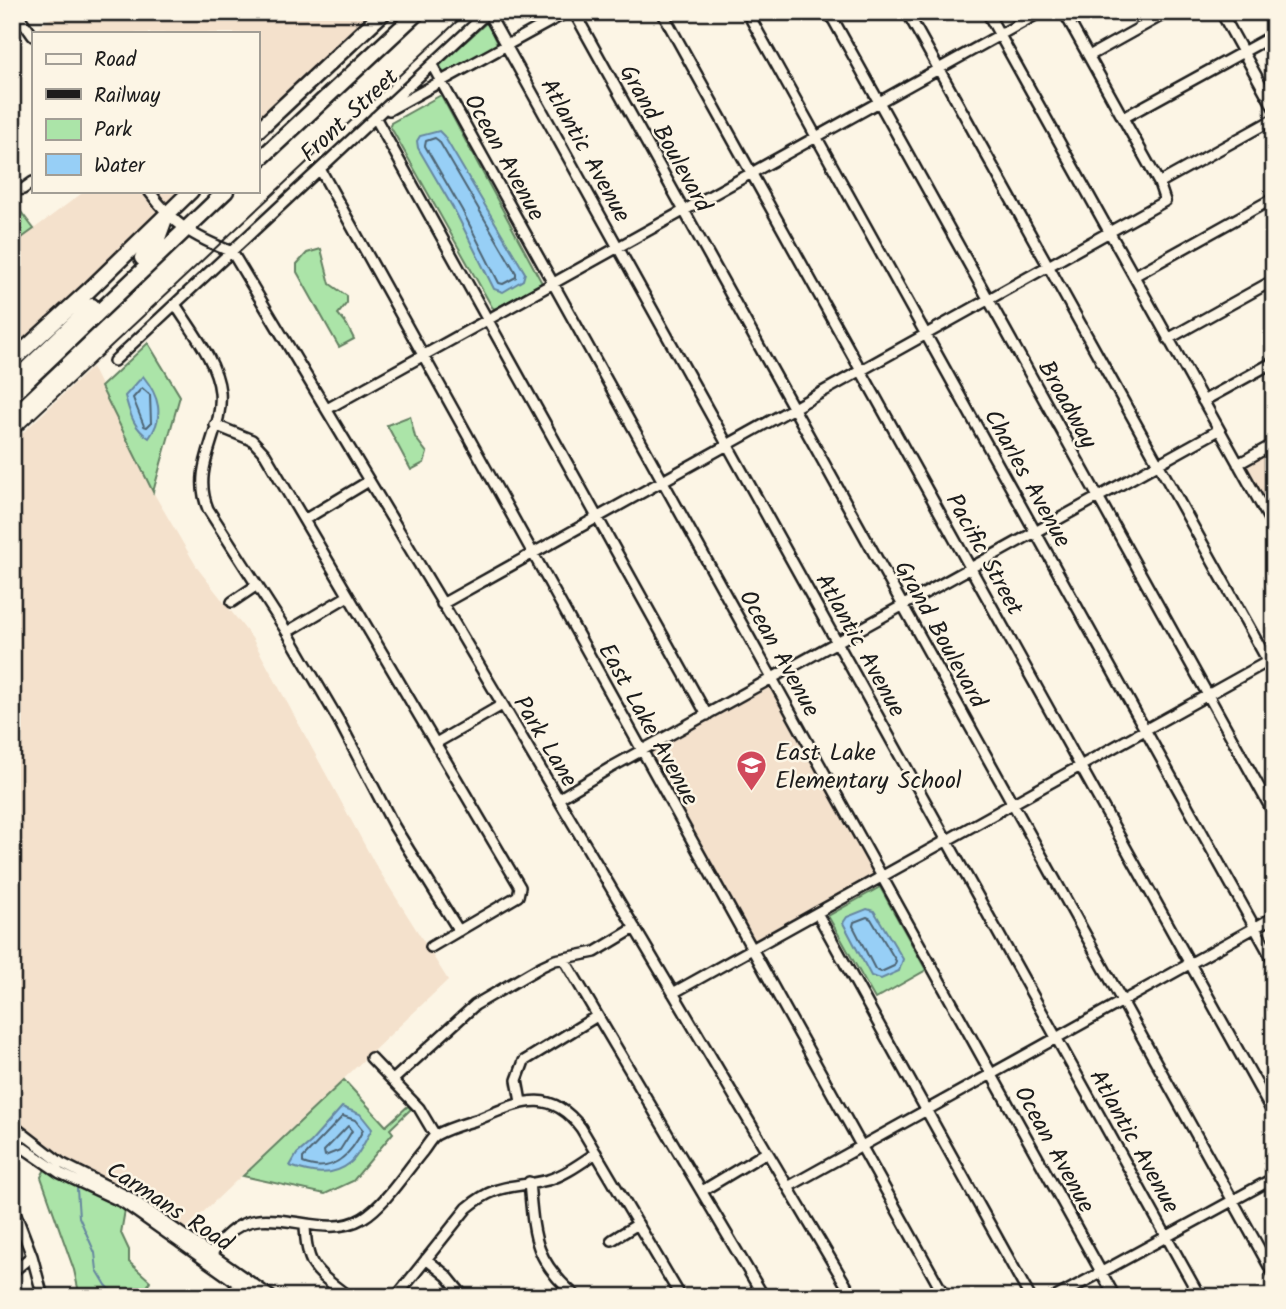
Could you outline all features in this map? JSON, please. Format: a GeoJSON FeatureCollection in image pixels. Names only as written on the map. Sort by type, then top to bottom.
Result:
{"type":"FeatureCollection","features":[{"type":"Feature","properties":{"kind":"highway"},"geometry":{"type":"LineString","coordinates":[[259,129],[362,36],[384,12]]}},
{"type":"Feature","properties":{"kind":"highway"},"geometry":{"type":"LineString","coordinates":[[362,36],[378,36],[405,12]]}},
{"type":"Feature","properties":{"kind":"highway"},"geometry":{"type":"LineString","coordinates":[[259,159],[418,12]]}},
{"type":"Feature","properties":{"kind":"highway"},"geometry":{"type":"LineString","coordinates":[[259,158],[278,133],[360,55],[362,36]]}},
{"type":"Feature","properties":{"kind":"highway"},"geometry":{"type":"LineString","coordinates":[[12,361],[190,192]]}},
{"type":"Feature","properties":{"kind":"highway"},"geometry":{"type":"LineString","coordinates":[[12,383],[225,192]]}},
{"type":"Feature","properties":{"kind":"highway"},"geometry":{"type":"LineString","coordinates":[[12,395],[151,249],[163,227],[166,214]]}},
{"type":"Feature","properties":{"kind":"highway"},"geometry":{"type":"LineString","coordinates":[[73,331],[74,313],[87,292]]}},
{"type":"Feature","properties":{"kind":"street"},"geometry":{"type":"LineString","coordinates":[[16,12],[32,35]]}},
{"type":"Feature","properties":{"kind":"street","name":"Atlantic Avenue"},"geometry":{"type":"LineString","coordinates":[[488,12],[1200,1297]]}},
{"type":"Feature","properties":{"kind":"street","name":"Front Street"},"geometry":{"type":"LineString","coordinates":[[114,361],[488,12]]}},
{"type":"Feature","properties":{"kind":"street"},"geometry":{"type":"LineString","coordinates":[[567,12],[375,117],[707,715]]}},
{"type":"Feature","properties":{"kind":"street","name":"Grand Boulevard"},"geometry":{"type":"LineString","coordinates":[[574,12],[1274,1275]]}},
{"type":"Feature","properties":{"kind":"street","name":"Pacific Street"},"geometry":{"type":"LineString","coordinates":[[663,12],[1274,1115]]}},
{"type":"Feature","properties":{"kind":"street","name":"Charles Avenue"},"geometry":{"type":"LineString","coordinates":[[747,12],[1274,962]]}},
{"type":"Feature","properties":{"kind":"street","name":"Broadway"},"geometry":{"type":"LineString","coordinates":[[829,12],[1274,814]]}},
{"type":"Feature","properties":{"kind":"street"},"geometry":{"type":"LineString","coordinates":[[907,12],[1158,464],[1271,660],[1274,672]]}},
{"type":"Feature","properties":{"kind":"street"},"geometry":{"type":"LineString","coordinates":[[987,12],[1274,528]]}},
{"type":"Feature","properties":{"kind":"street"},"geometry":{"type":"LineString","coordinates":[[327,409],[1041,12]]}},
{"type":"Feature","properties":{"kind":"street"},"geometry":{"type":"LineString","coordinates":[[442,604],[1166,201],[1064,12]]}},
{"type":"Feature","properties":{"kind":"street"},"geometry":{"type":"LineString","coordinates":[[1088,56],[1168,12]]}},
{"type":"Feature","properties":{"kind":"street"},"geometry":{"type":"LineString","coordinates":[[1221,12],[1274,108]]}},
{"type":"Feature","properties":{"kind":"street"},"geometry":{"type":"LineString","coordinates":[[1123,118],[1274,35]]}},
{"type":"Feature","properties":{"kind":"street","name":"Ocean Avenue"},"geometry":{"type":"LineString","coordinates":[[432,65],[1115,1297]]}},
{"type":"Feature","properties":{"kind":"street"},"geometry":{"type":"LineString","coordinates":[[1158,183],[1274,119]]}},
{"type":"Feature","properties":{"kind":"street","name":"East Lake Avenue"},"geometry":{"type":"LineString","coordinates":[[320,169],[945,1297]]}},
{"type":"Feature","properties":{"kind":"street"},"geometry":{"type":"LineString","coordinates":[[12,191],[23,189],[32,182]]}},
{"type":"Feature","properties":{"kind":"street"},"geometry":{"type":"LineString","coordinates":[[150,192],[166,214],[184,229],[232,252]]}},
{"type":"Feature","properties":{"kind":"street"},"geometry":{"type":"LineString","coordinates":[[1133,276],[1274,198]]}},
{"type":"Feature","properties":{"kind":"street","name":"Park Lane"},"geometry":{"type":"LineString","coordinates":[[232,252],[853,1297]]}},
{"type":"Feature","properties":{"kind":"street"},"geometry":{"type":"LineString","coordinates":[[1168,339],[1274,280]]}},
{"type":"Feature","properties":{"kind":"street"},"geometry":{"type":"LineString","coordinates":[[175,304],[212,365],[218,381],[220,402],[202,471],[204,500],[214,520],[287,632],[339,720],[394,826],[459,931]]}},
{"type":"Feature","properties":{"kind":"street"},"geometry":{"type":"LineString","coordinates":[[1203,401],[1274,362]]}},
{"type":"Feature","properties":{"kind":"street"},"geometry":{"type":"LineString","coordinates":[[215,425],[243,435],[257,444],[520,887],[518,896],[431,947]]}},
{"type":"Feature","properties":{"kind":"street"},"geometry":{"type":"LineString","coordinates":[[558,799],[1219,430]]}},
{"type":"Feature","properties":{"kind":"street"},"geometry":{"type":"LineString","coordinates":[[1238,464],[1274,444]]}},
{"type":"Feature","properties":{"kind":"street"},"geometry":{"type":"LineString","coordinates":[[303,520],[369,481]]}},
{"type":"Feature","properties":{"kind":"street"},"geometry":{"type":"LineString","coordinates":[[232,602],[257,585]]}},
{"type":"Feature","properties":{"kind":"street"},"geometry":{"type":"LineString","coordinates":[[287,632],[348,596]]}},
{"type":"Feature","properties":{"kind":"street"},"geometry":{"type":"LineString","coordinates":[[673,993],[1271,660]]}},
{"type":"Feature","properties":{"kind":"street"},"geometry":{"type":"LineString","coordinates":[[436,743],[502,705]]}},
{"type":"Feature","properties":{"kind":"street"},"geometry":{"type":"LineString","coordinates":[[817,913],[1030,1297]]}},
{"type":"Feature","properties":{"kind":"street"},"geometry":{"type":"LineString","coordinates":[[789,1187],[1274,917]]}},
{"type":"Feature","properties":{"kind":"street"},"geometry":{"type":"LineString","coordinates":[[393,1080],[475,1005],[542,966],[595,952],[635,928]]}},
{"type":"Feature","properties":{"kind":"street"},"geometry":{"type":"LineString","coordinates":[[564,959],[764,1297]]}},
{"type":"Feature","properties":{"kind":"street"},"geometry":{"type":"LineString","coordinates":[[521,1102],[517,1080],[524,1061],[597,1016]]}},
{"type":"Feature","properties":{"kind":"street"},"geometry":{"type":"LineString","coordinates":[[371,1058],[419,1108],[435,1135]]}},
{"type":"Feature","properties":{"kind":"street"},"geometry":{"type":"LineString","coordinates":[[209,1258],[226,1235],[251,1221],[275,1218],[338,1227],[364,1217],[378,1205],[435,1135],[521,1102],[547,1103],[567,1113],[581,1128],[681,1297]]}},
{"type":"Feature","properties":{"kind":"street","name":"Carmans Road"},"geometry":{"type":"LineString","coordinates":[[14,1134],[60,1173],[124,1203],[241,1280],[272,1297]]}},
{"type":"Feature","properties":{"kind":"street"},"geometry":{"type":"LineString","coordinates":[[702,1191],[768,1152]]}},
{"type":"Feature","properties":{"kind":"street"},"geometry":{"type":"LineString","coordinates":[[396,1297],[467,1209],[481,1196],[505,1186],[558,1176],[596,1153]]}},
{"type":"Feature","properties":{"kind":"street"},"geometry":{"type":"LineString","coordinates":[[1056,1297],[1274,1178]]}},
{"type":"Feature","properties":{"kind":"street"},"geometry":{"type":"LineString","coordinates":[[529,1182],[533,1229],[543,1260],[560,1283],[577,1297]]}},
{"type":"Feature","properties":{"kind":"street"},"geometry":{"type":"LineString","coordinates":[[12,1204],[32,1256],[43,1297]]}},
{"type":"Feature","properties":{"kind":"street"},"geometry":{"type":"LineString","coordinates":[[305,1224],[306,1247],[312,1265],[349,1297]]}},
{"type":"Feature","properties":{"kind":"street"},"geometry":{"type":"LineString","coordinates":[[612,1240],[638,1224]]}},
{"type":"Feature","properties":{"kind":"street"},"geometry":{"type":"LineString","coordinates":[[12,1272],[32,1256]]}},
{"type":"Feature","properties":{"kind":"street"},"geometry":{"type":"LineString","coordinates":[[426,1259],[447,1276],[464,1297]]}},
{"type":"Feature","properties":{"kind":"street"},"geometry":{"type":"LineString","coordinates":[[229,1297],[241,1280]]}},
{"type":"Feature","properties":{"kind":"street","name":"Carmans Road"},"geometry":{"type":"LineString","coordinates":[[241,1280],[257,1297]]}},
{"type":"Feature","properties":{"kind":"shaded area"},"geometry":{"type":"Polygon","coordinates":[[[59,12],[377,12],[259,121],[259,32],[34,31],[59,12]]]}},
{"type":"Feature","properties":{"kind":"shaded area"},"geometry":{"type":"Polygon","coordinates":[[[84,192],[182,192],[12,354],[12,245],[84,192]]]}},
{"type":"Feature","properties":{"kind":"shaded area"},"geometry":{"type":"Polygon","coordinates":[[[92,367],[153,492],[198,569],[252,638],[375,864],[448,980],[178,1236],[22,1141],[12,1150],[12,443],[92,367]]]}},
{"type":"Feature","properties":{"kind":"shaded area"},"geometry":{"type":"Polygon","coordinates":[[[1274,449],[1274,516],[1245,464],[1274,449]]]}},
{"type":"Feature","properties":{"kind":"shaded area","name":"East Lake Elementary School"},"geometry":{"type":"Polygon","coordinates":[[[772,686],[874,874],[754,940],[651,752],[772,686]]]}},
{"type":"Feature","properties":{"kind":"green space"},"geometry":{"type":"Polygon","coordinates":[[[488,24],[498,46],[444,75],[440,65],[488,24]]]}},
{"type":"Feature","properties":{"kind":"green space"},"geometry":{"type":"Polygon","coordinates":[[[441,95],[542,283],[495,309],[390,126],[441,95]]]}},
{"type":"Feature","properties":{"kind":"green space"},"geometry":{"type":"Polygon","coordinates":[[[12,200],[34,229],[12,245],[12,200]]]}},
{"type":"Feature","properties":{"kind":"green space"},"geometry":{"type":"Polygon","coordinates":[[[321,249],[330,284],[347,296],[347,303],[338,314],[354,339],[339,347],[297,272],[297,264],[307,253],[321,249]]]}},
{"type":"Feature","properties":{"kind":"green space"},"geometry":{"type":"Polygon","coordinates":[[[148,343],[180,396],[153,492],[101,387],[148,343]]]}},
{"type":"Feature","properties":{"kind":"green space"},"geometry":{"type":"Polygon","coordinates":[[[410,416],[415,437],[427,453],[424,463],[411,470],[387,425],[410,416]]]}},
{"type":"Feature","properties":{"kind":"green space"},"geometry":{"type":"Polygon","coordinates":[[[880,887],[926,970],[875,999],[828,916],[880,887]]]}},
{"type":"Feature","properties":{"kind":"green space"},"geometry":{"type":"Polygon","coordinates":[[[344,1080],[386,1126],[408,1106],[411,1109],[390,1129],[393,1133],[353,1181],[325,1194],[243,1176],[344,1080]]]}},
{"type":"Feature","properties":{"kind":"green space"},"geometry":{"type":"Polygon","coordinates":[[[45,1169],[125,1210],[121,1233],[129,1250],[129,1262],[150,1281],[143,1297],[80,1297],[74,1270],[41,1177],[45,1169]]]}},
{"type":"Feature","properties":{"kind":"water"},"geometry":{"type":"Polygon","coordinates":[[[439,131],[525,273],[523,280],[503,292],[494,289],[456,213],[418,148],[417,141],[420,136],[439,131]]]}},
{"type":"Feature","properties":{"kind":"water"},"geometry":{"type":"Polygon","coordinates":[[[143,376],[153,391],[158,406],[157,422],[149,438],[136,425],[125,396],[143,376]]]}},
{"type":"Feature","properties":{"kind":"water"},"geometry":{"type":"Polygon","coordinates":[[[867,909],[874,911],[903,959],[899,971],[881,979],[871,976],[843,923],[847,917],[867,909]]]}},
{"type":"Feature","properties":{"kind":"water"},"geometry":{"type":"Polygon","coordinates":[[[342,1107],[360,1114],[372,1129],[353,1160],[343,1168],[328,1172],[305,1171],[290,1166],[297,1154],[342,1107]]]}},
{"type":"Feature","properties":{"kind":"waterway"},"geometry":{"type":"LineString","coordinates":[[77,1189],[79,1217],[95,1253],[97,1270],[117,1297]]}},
{"type":"Feature","properties":{"kind":"railway"},"geometry":{"type":"LineString","coordinates":[[12,439],[467,12]]}},
{"type":"Feature","properties":{"kind":"place","name":"East Lake Elementary School"},"geometry":{"type":"Point","coordinates":[752,793]}}]}
